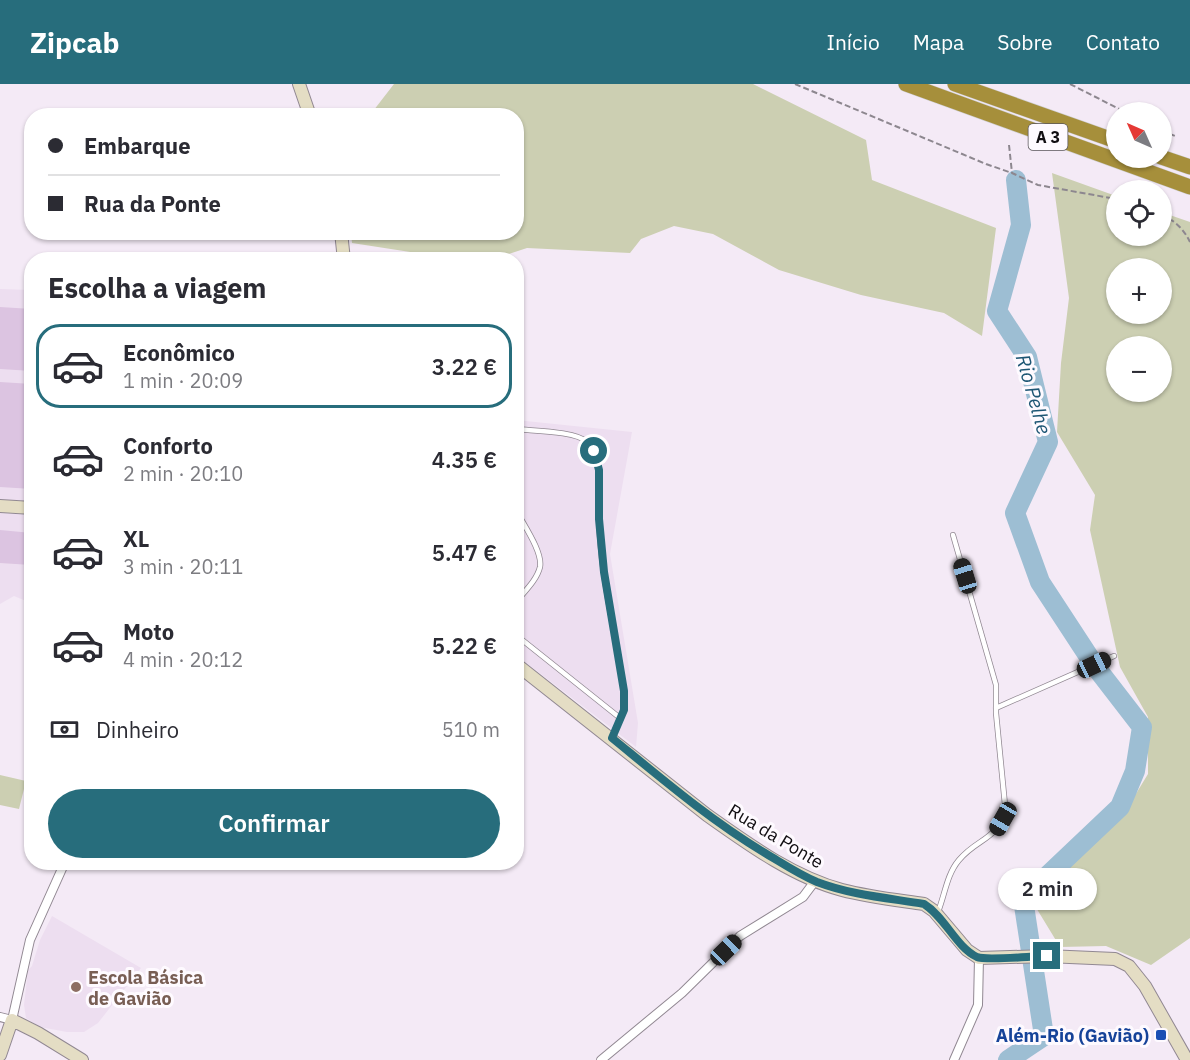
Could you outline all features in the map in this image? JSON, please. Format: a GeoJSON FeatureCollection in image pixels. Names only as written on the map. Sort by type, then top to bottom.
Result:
{"type":"FeatureCollection","features":[{"type":"Feature","properties":{"kind":"highway","name":"A 3"},"geometry":{"type":"LineString","coordinates":[[906,84],[1190,187]]}},
{"type":"Feature","properties":{"kind":"highway","name":"A 3"},"geometry":{"type":"LineString","coordinates":[[955,84],[1106,137]]}},
{"type":"Feature","properties":{"kind":"highway"},"geometry":{"type":"LineString","coordinates":[[1172,161],[1190,167]]}},
{"type":"Feature","properties":{"kind":"street"},"geometry":{"type":"LineString","coordinates":[[299,84],[307,108]]}},
{"type":"Feature","properties":{"kind":"street"},"geometry":{"type":"LineString","coordinates":[[0,506],[24,508]]}},
{"type":"Feature","properties":{"kind":"street","name":"Rua da Ponte"},"geometry":{"type":"LineString","coordinates":[[524,670],[737,836],[794,871],[815,881],[843,890],[924,904],[938,914],[967,950],[979,958]]}},
{"type":"Feature","properties":{"kind":"street"},"geometry":{"type":"LineString","coordinates":[[0,1055],[6,1019],[30,940],[61,870]]}},
{"type":"Feature","properties":{"kind":"street"},"geometry":{"type":"LineString","coordinates":[[601,1060],[682,993],[740,936],[803,897],[815,881]]}},
{"type":"Feature","properties":{"kind":"street"},"geometry":{"type":"LineString","coordinates":[[954,1060],[978,1005],[979,958],[1047,956],[1115,960],[1129,966],[1145,986],[1186,1060]]}},
{"type":"Feature","properties":{"kind":"street"},"geometry":{"type":"LineString","coordinates":[[6,1019],[38,1033],[82,1060]]}},
{"type":"Feature","properties":{"kind":"lane"},"geometry":{"type":"LineString","coordinates":[[524,430],[571,435],[585,440],[594,451],[599,470],[599,519],[604,572],[624,691],[624,710],[612,738]]}},
{"type":"Feature","properties":{"kind":"lane"},"geometry":{"type":"LineString","coordinates":[[524,525],[539,552],[541,565],[536,577],[524,592]]}},
{"type":"Feature","properties":{"kind":"lane"},"geometry":{"type":"LineString","coordinates":[[938,914],[955,866],[976,844],[996,831],[1003,819],[1005,789],[996,708],[996,685],[953,536]]}},
{"type":"Feature","properties":{"kind":"lane"},"geometry":{"type":"LineString","coordinates":[[524,641],[620,718]]}},
{"type":"Feature","properties":{"kind":"lane"},"geometry":{"type":"LineString","coordinates":[[996,708],[1114,656]]}},
{"type":"Feature","properties":{"kind":"path"},"geometry":{"type":"LineString","coordinates":[[795,84],[1038,185],[1106,197]]}},
{"type":"Feature","properties":{"kind":"path"},"geometry":{"type":"LineString","coordinates":[[1070,84],[1106,102]]}},
{"type":"Feature","properties":{"kind":"path"},"geometry":{"type":"LineString","coordinates":[[1009,145],[1012,173]]}},
{"type":"Feature","properties":{"kind":"path"},"geometry":{"type":"LineString","coordinates":[[1172,220],[1184,231],[1190,242]]}},
{"type":"Feature","properties":{"kind":"shaded area"},"geometry":{"type":"Polygon","coordinates":[[[0,289],[24,290],[24,501],[0,500],[0,289]]]}},
{"type":"Feature","properties":{"kind":"shaded area"},"geometry":{"type":"Polygon","coordinates":[[[524,421],[632,432],[610,554],[638,723],[636,747],[524,661],[524,421]]]}},
{"type":"Feature","properties":{"kind":"shaded area"},"geometry":{"type":"Polygon","coordinates":[[[0,513],[24,515],[24,600],[14,596],[0,604],[0,513]]]}},
{"type":"Feature","properties":{"kind":"shaded area","name":"Escola Básica de Gavião"},"geometry":{"type":"Polygon","coordinates":[[[52,916],[141,968],[98,1023],[84,1032],[67,1032],[40,1027],[26,1018],[24,1005],[28,970],[32,966],[40,940],[52,916]]]}},
{"type":"Feature","properties":{"kind":"green space"},"geometry":{"type":"Polygon","coordinates":[[[394,84],[753,84],[866,140],[872,180],[996,228],[982,336],[944,313],[861,295],[779,270],[713,234],[674,226],[641,239],[630,253],[527,248],[515,252],[410,252],[352,243],[352,240],[524,240],[524,108],[375,108],[394,84]]]}},
{"type":"Feature","properties":{"kind":"green space"},"geometry":{"type":"Polygon","coordinates":[[[1052,173],[1106,192],[1106,246],[1172,246],[1172,216],[1190,222],[1190,938],[1151,965],[1106,946],[1060,947],[1032,901],[1123,815],[1148,774],[1148,717],[1120,667],[1090,530],[1095,495],[1057,432],[1061,363],[1069,298],[1052,173]]]}},
{"type":"Feature","properties":{"kind":"green space"},"geometry":{"type":"Polygon","coordinates":[[[0,775],[24,781],[19,809],[0,805],[0,775]]]}},
{"type":"Feature","properties":{"kind":"building"},"geometry":{"type":"Polygon","coordinates":[[[0,307],[24,308],[24,370],[0,369],[0,307]]]}},
{"type":"Feature","properties":{"kind":"building"},"geometry":{"type":"Polygon","coordinates":[[[0,382],[24,384],[24,488],[0,487],[0,382]]]}},
{"type":"Feature","properties":{"kind":"building"},"geometry":{"type":"Polygon","coordinates":[[[0,530],[24,532],[24,565],[0,563],[0,530]]]}},
{"type":"Feature","properties":{"kind":"waterway","name":"Rio Pelhe"},"geometry":{"type":"LineString","coordinates":[[1016,180],[1021,225],[997,311],[1027,357],[1048,442],[1015,513],[1040,582],[1093,663]]}},
{"type":"Feature","properties":{"kind":"waterway","name":"Rio Pelhe"},"geometry":{"type":"LineString","coordinates":[[1008,1060],[1044,1036],[1023,899],[1120,807],[1135,771],[1142,727],[1098,670]]}},
{"type":"Feature","properties":{"kind":"place","name":"Escola Básica de Gavião"},"geometry":{"type":"Point","coordinates":[76,987]}},
{"type":"Feature","properties":{"kind":"place","name":"Além-Rio (Gavião)"},"geometry":{"type":"Point","coordinates":[1161,1035]}},
{"type":"Feature","properties":{"kind":"route"},"geometry":{"type":"LineString","coordinates":[[594,451],[599,470],[599,519],[604,572],[624,691],[624,710],[612,738],[737,836],[794,871],[843,890],[924,904],[943,920],[967,950],[979,958],[1047,956]]}}]}
